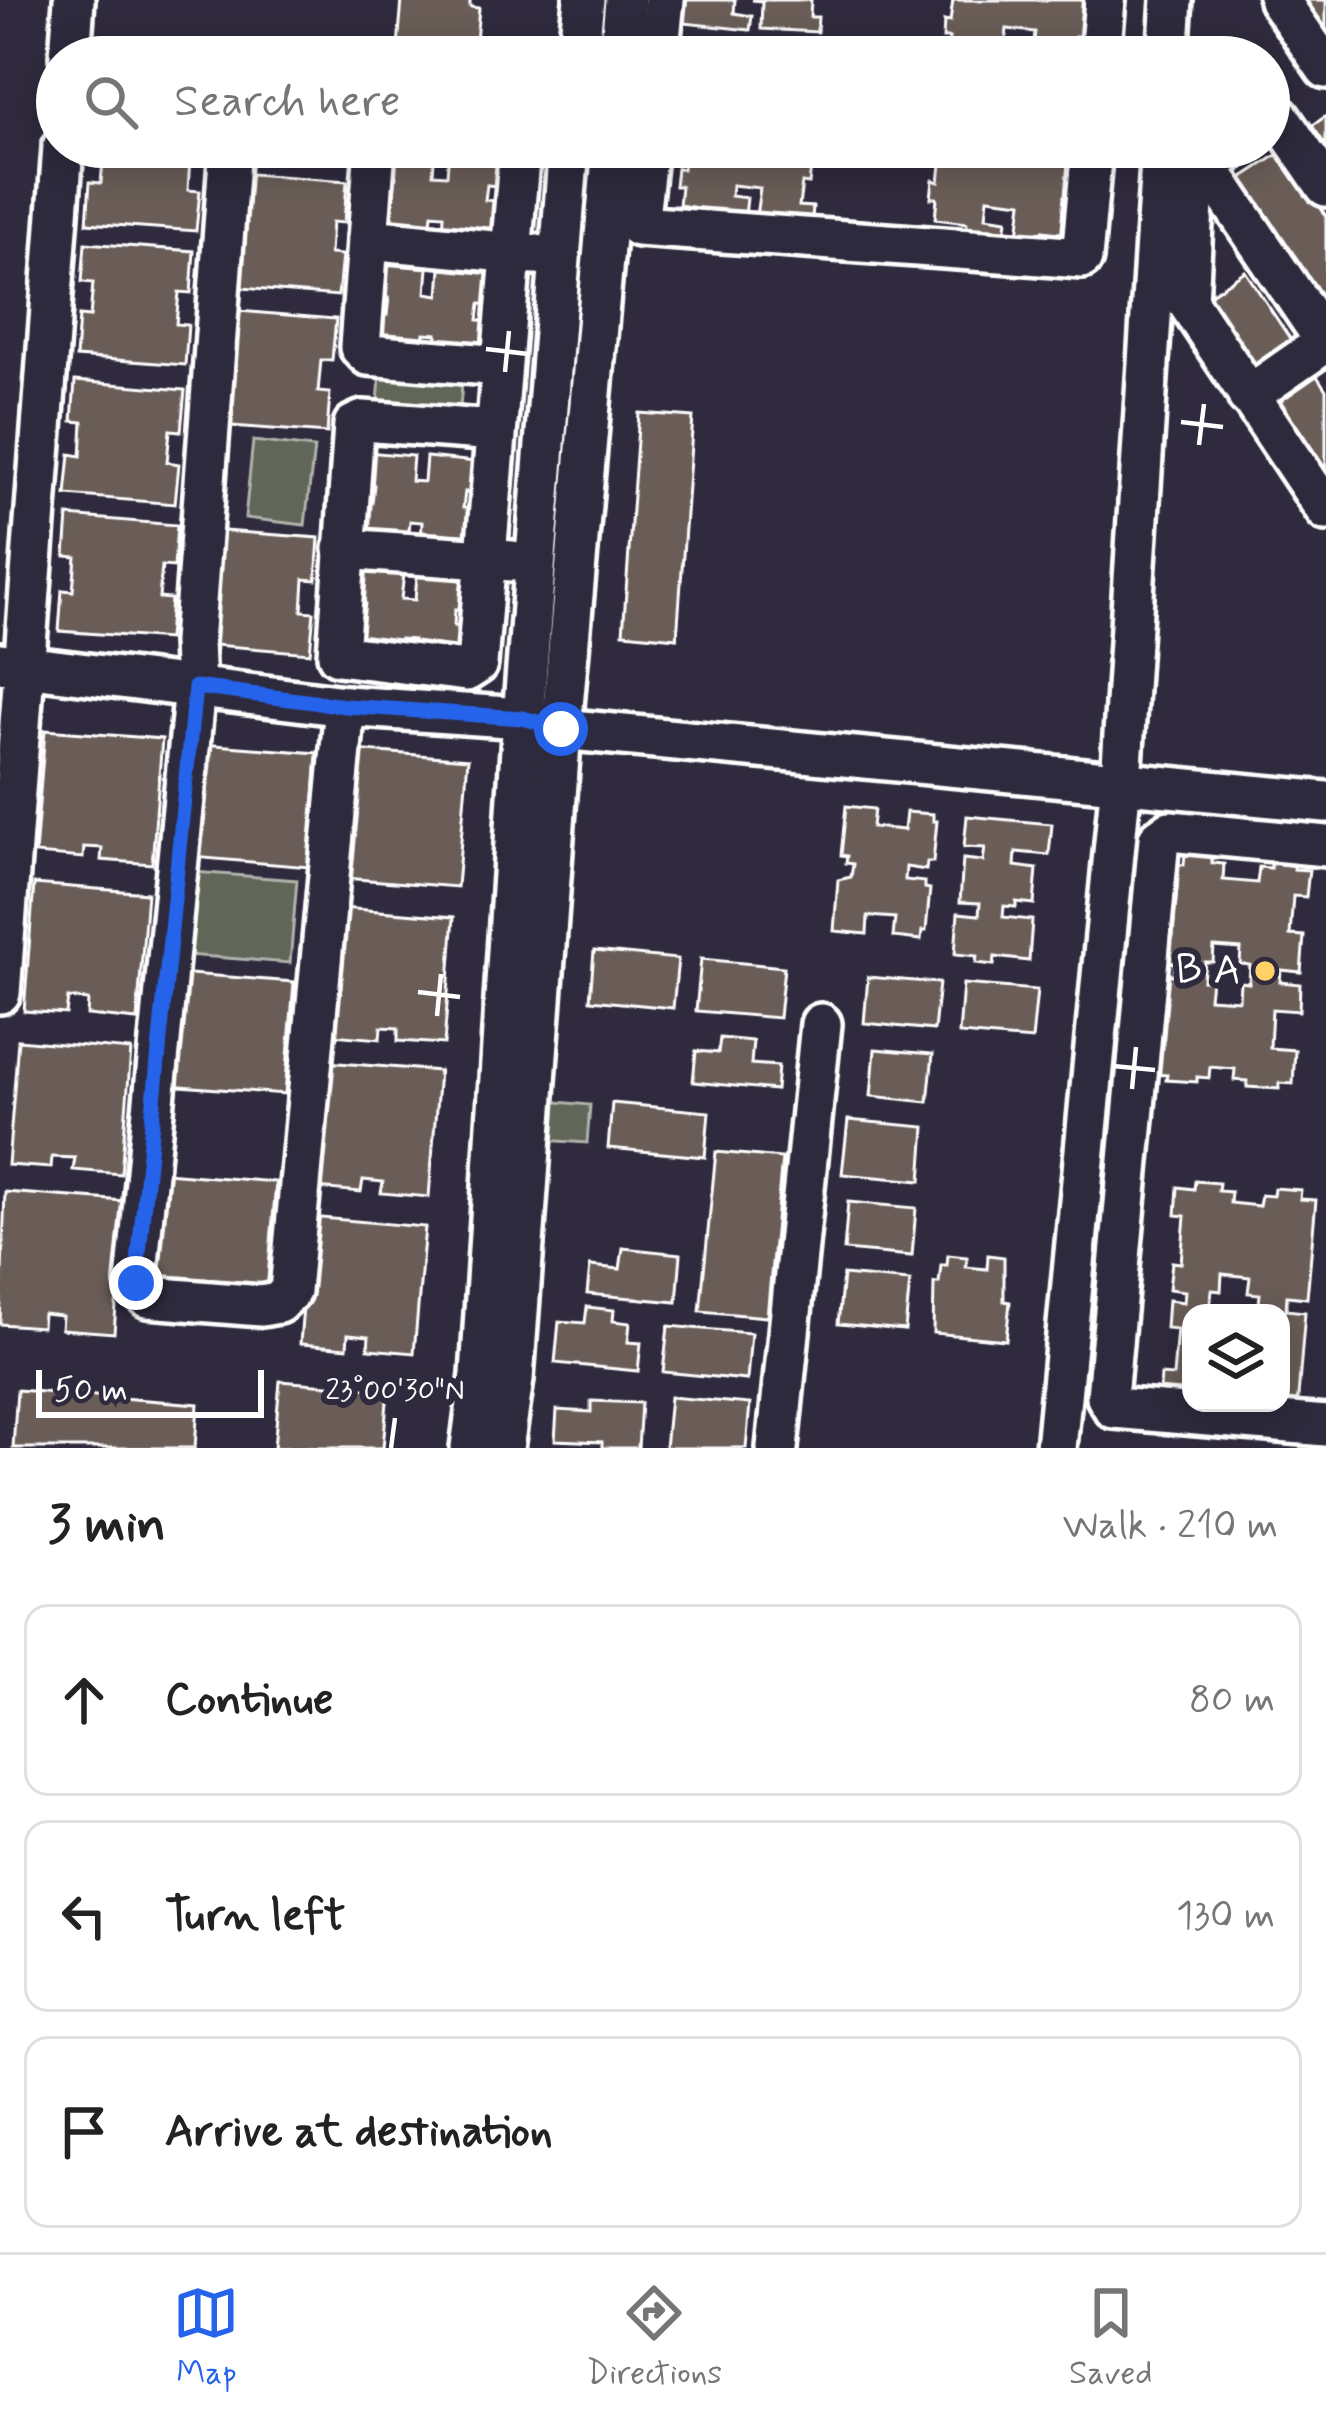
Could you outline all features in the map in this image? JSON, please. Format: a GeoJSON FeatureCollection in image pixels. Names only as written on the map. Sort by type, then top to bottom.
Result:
{"type":"FeatureCollection","features":[{"type":"Feature","properties":{"kind":"street"},"geometry":{"type":"LineString","coordinates":[[71,36],[74,0]]}},
{"type":"Feature","properties":{"kind":"street"},"geometry":{"type":"LineString","coordinates":[[580,36],[584,0]]}},
{"type":"Feature","properties":{"kind":"street"},"geometry":{"type":"LineString","coordinates":[[622,36],[625,0]]}},
{"type":"Feature","properties":{"kind":"street"},"geometry":{"type":"LineString","coordinates":[[660,36],[664,0]]}},
{"type":"Feature","properties":{"kind":"street"},"geometry":{"type":"LineString","coordinates":[[1102,36],[1105,0]]}},
{"type":"Feature","properties":{"kind":"street"},"geometry":{"type":"LineString","coordinates":[[1169,36],[1172,0]]}},
{"type":"Feature","properties":{"kind":"street"},"geometry":{"type":"LineString","coordinates":[[1279,0],[1326,68]]}},
{"type":"Feature","properties":{"kind":"street"},"geometry":{"type":"LineString","coordinates":[[1290,109],[1326,85]]}},
{"type":"Feature","properties":{"kind":"street"},"geometry":{"type":"LineString","coordinates":[[1290,140],[1326,186]]}},
{"type":"Feature","properties":{"kind":"street"},"geometry":{"type":"LineString","coordinates":[[0,993],[12,664],[61,168]]}},
{"type":"Feature","properties":{"kind":"street"},"geometry":{"type":"LineString","coordinates":[[228,168],[195,619],[195,687],[136,1283],[148,1297],[261,1306],[278,1303],[290,1291],[345,706]]}},
{"type":"Feature","properties":{"kind":"street"},"geometry":{"type":"LineString","coordinates":[[373,168],[363,351],[499,396]]}},
{"type":"Feature","properties":{"kind":"street"},"geometry":{"type":"LineString","coordinates":[[518,168],[499,396],[481,651],[477,664],[466,671],[338,656],[352,430],[358,422],[499,396],[548,396]]}},
{"type":"Feature","properties":{"kind":"street"},"geometry":{"type":"LineString","coordinates":[[542,724],[535,563],[567,168]]}},
{"type":"Feature","properties":{"kind":"street"},"geometry":{"type":"LineString","coordinates":[[503,1448],[497,1377],[542,724],[599,299],[611,168]]}},
{"type":"Feature","properties":{"kind":"street"},"geometry":{"type":"LineString","coordinates":[[645,168],[638,226],[1082,258],[1090,168]]}},
{"type":"Feature","properties":{"kind":"street"},"geometry":{"type":"LineString","coordinates":[[1056,1448],[1121,781],[1161,168]]}},
{"type":"Feature","properties":{"kind":"street"},"geometry":{"type":"LineString","coordinates":[[1209,168],[1194,184],[1186,294],[1192,313],[1326,510]]}},
{"type":"Feature","properties":{"kind":"street"},"geometry":{"type":"LineString","coordinates":[[1226,168],[1326,342],[1248,396]]}},
{"type":"Feature","properties":{"kind":"street"},"geometry":{"type":"LineString","coordinates":[[368,239],[511,253],[599,299]]}},
{"type":"Feature","properties":{"kind":"street"},"geometry":{"type":"LineString","coordinates":[[344,549],[535,563]]}},
{"type":"Feature","properties":{"kind":"street"},"geometry":{"type":"LineString","coordinates":[[12,664],[345,706],[1326,802]]}},
{"type":"Feature","properties":{"kind":"street"},"geometry":{"type":"LineString","coordinates":[[1326,846],[1170,831],[1162,834],[1158,844],[1108,1404],[1131,1410],[1326,1426]]}},
{"type":"Feature","properties":{"kind":"street"},"geometry":{"type":"LineString","coordinates":[[778,1448],[821,1024]]}},
{"type":"Feature","properties":{"kind":"street"},"geometry":{"type":"LineString","coordinates":[[1089,1117],[1135,1121]]}},
{"type":"Feature","properties":{"kind":"street"},"geometry":{"type":"LineString","coordinates":[[471,1448],[497,1377]]}},
{"type":"Feature","properties":{"kind":"green space"},"geometry":{"type":"Polygon","coordinates":[[[382,354],[464,361],[460,408],[378,402],[382,354]]]}},
{"type":"Feature","properties":{"kind":"green space"},"geometry":{"type":"Polygon","coordinates":[[[253,441],[314,448],[305,525],[245,518],[253,441]]]}},
{"type":"Feature","properties":{"kind":"green space"},"geometry":{"type":"Polygon","coordinates":[[[193,872],[297,880],[290,963],[187,955],[193,872]]]}},
{"type":"Feature","properties":{"kind":"green space"},"geometry":{"type":"Polygon","coordinates":[[[547,1101],[590,1105],[587,1143],[543,1140],[547,1101]]]}},
{"type":"Feature","properties":{"kind":"building"},"geometry":{"type":"Polygon","coordinates":[[[402,0],[470,0],[470,7],[479,8],[477,36],[399,36],[402,0]]]}},
{"type":"Feature","properties":{"kind":"building"},"geometry":{"type":"Polygon","coordinates":[[[679,0],[735,0],[734,13],[752,16],[750,30],[684,23],[685,1],[679,0]]]}},
{"type":"Feature","properties":{"kind":"building"},"geometry":{"type":"Polygon","coordinates":[[[752,0],[811,0],[810,17],[818,17],[817,32],[761,29],[762,1],[752,0]]]}},
{"type":"Feature","properties":{"kind":"building"},"geometry":{"type":"Polygon","coordinates":[[[953,0],[1087,0],[1083,36],[1035,36],[1035,32],[1007,29],[1006,36],[943,36],[944,21],[950,22],[953,0]]]}},
{"type":"Feature","properties":{"kind":"building"},"geometry":{"type":"Polygon","coordinates":[[[1301,0],[1326,0],[1326,37],[1301,0]]]}},
{"type":"Feature","properties":{"kind":"building"},"geometry":{"type":"Polygon","coordinates":[[[1326,116],[1326,174],[1300,134],[1326,116]]]}},
{"type":"Feature","properties":{"kind":"building"},"geometry":{"type":"Polygon","coordinates":[[[1290,162],[1326,216],[1326,317],[1237,181],[1257,168],[1290,168],[1290,162]]]}},
{"type":"Feature","properties":{"kind":"building"},"geometry":{"type":"Polygon","coordinates":[[[102,168],[189,168],[188,190],[200,191],[196,231],[87,223],[90,182],[101,183],[102,168]]]}},
{"type":"Feature","properties":{"kind":"building"},"geometry":{"type":"Polygon","coordinates":[[[376,168],[433,168],[433,174],[447,175],[448,168],[508,168],[507,187],[487,185],[485,200],[505,202],[502,240],[443,234],[444,215],[432,214],[430,233],[370,228],[373,193],[394,195],[396,177],[375,176],[376,168]]]}},
{"type":"Feature","properties":{"kind":"building"},"geometry":{"type":"Polygon","coordinates":[[[677,168],[811,168],[809,184],[802,183],[799,206],[813,207],[812,218],[756,216],[760,188],[732,185],[731,196],[747,198],[745,216],[679,205],[677,168]]]}},
{"type":"Feature","properties":{"kind":"building"},"geometry":{"type":"Polygon","coordinates":[[[941,168],[1075,168],[1072,196],[1064,196],[1062,218],[1069,219],[1068,234],[1018,235],[1022,202],[988,198],[986,217],[1007,220],[1005,234],[966,230],[967,223],[935,219],[933,180],[939,182],[941,168]]]}},
{"type":"Feature","properties":{"kind":"building"},"geometry":{"type":"Polygon","coordinates":[[[238,173],[347,181],[344,223],[332,222],[330,254],[342,255],[338,296],[229,287],[232,246],[243,247],[246,213],[235,212],[238,173]]]}},
{"type":"Feature","properties":{"kind":"building"},"geometry":{"type":"Polygon","coordinates":[[[85,243],[194,251],[191,293],[179,292],[176,324],[188,325],[185,365],[76,357],[79,316],[90,317],[93,283],[82,282],[85,243]]]}},
{"type":"Feature","properties":{"kind":"building"},"geometry":{"type":"Polygon","coordinates":[[[371,263],[428,268],[426,293],[439,295],[441,269],[502,275],[499,306],[480,304],[478,320],[498,322],[495,359],[435,353],[437,334],[424,333],[422,352],[363,347],[366,313],[387,315],[389,297],[368,295],[371,263]]]}},
{"type":"Feature","properties":{"kind":"building"},"geometry":{"type":"Polygon","coordinates":[[[1245,271],[1293,343],[1250,372],[1202,300],[1245,271]]]}},
{"type":"Feature","properties":{"kind":"building"},"geometry":{"type":"Polygon","coordinates":[[[226,310],[336,319],[332,360],[321,360],[318,392],[330,393],[327,433],[217,425],[226,310]]]}},
{"type":"Feature","properties":{"kind":"building"},"geometry":{"type":"Polygon","coordinates":[[[1311,367],[1326,390],[1326,491],[1265,398],[1311,367]]]}},
{"type":"Feature","properties":{"kind":"building"},"geometry":{"type":"Polygon","coordinates":[[[75,381],[185,390],[181,431],[170,430],[167,462],[179,464],[175,504],[66,495],[70,454],[81,456],[83,422],[72,421],[75,381]]]}},
{"type":"Feature","properties":{"kind":"building"},"geometry":{"type":"Polygon","coordinates":[[[639,413],[693,417],[677,638],[623,633],[639,413]]]}},
{"type":"Feature","properties":{"kind":"building"},"geometry":{"type":"Polygon","coordinates":[[[355,451],[413,456],[411,481],[424,482],[426,457],[487,463],[484,494],[465,492],[463,508],[483,510],[480,547],[421,541],[422,522],[410,521],[408,541],[348,535],[351,501],[372,503],[374,485],[352,483],[355,451]]]}},
{"type":"Feature","properties":{"kind":"building"},"geometry":{"type":"Polygon","coordinates":[[[68,516],[177,525],[174,567],[162,566],[159,598],[171,599],[168,639],[59,631],[62,590],[73,591],[76,557],[65,556],[68,516]]]}},
{"type":"Feature","properties":{"kind":"building"},"geometry":{"type":"Polygon","coordinates":[[[210,530],[319,538],[316,580],[304,579],[302,611],[314,612],[310,653],[201,644],[210,530]]]}},
{"type":"Feature","properties":{"kind":"building"},"geometry":{"type":"Polygon","coordinates":[[[347,568],[404,574],[401,599],[415,600],[417,575],[478,580],[475,612],[455,610],[454,626],[474,627],[470,664],[411,659],[413,640],[400,639],[398,658],[339,652],[342,618],[363,620],[365,603],[344,601],[347,568]]]}},
{"type":"Feature","properties":{"kind":"building"},"geometry":{"type":"Polygon","coordinates":[[[45,730],[162,739],[152,864],[101,860],[102,848],[84,847],[83,858],[35,854],[45,730]]]}},
{"type":"Feature","properties":{"kind":"building"},"geometry":{"type":"Polygon","coordinates":[[[202,744],[317,753],[309,867],[192,857],[202,744]]]}},
{"type":"Feature","properties":{"kind":"building"},"geometry":{"type":"Polygon","coordinates":[[[354,750],[468,759],[457,887],[344,878],[354,750]]]}},
{"type":"Feature","properties":{"kind":"building"},"geometry":{"type":"Polygon","coordinates":[[[846,806],[874,809],[872,827],[904,830],[906,812],[933,814],[937,821],[933,862],[927,862],[926,870],[906,867],[905,880],[925,882],[930,889],[921,940],[893,937],[895,918],[868,916],[867,934],[834,931],[838,880],[851,877],[853,864],[841,855],[846,806]]]}},
{"type":"Feature","properties":{"kind":"building"},"geometry":{"type":"Polygon","coordinates":[[[967,816],[1052,824],[1049,855],[1016,852],[1015,866],[1037,869],[1034,904],[1004,906],[1003,917],[1032,920],[1029,961],[995,957],[994,965],[976,963],[977,956],[955,954],[958,913],[979,915],[980,903],[960,902],[963,859],[983,861],[985,848],[964,847],[967,816]]]}},
{"type":"Feature","properties":{"kind":"building","name":"B A"},"geometry":{"type":"Polygon","coordinates":[[[1185,854],[1212,856],[1212,863],[1224,864],[1223,880],[1257,883],[1259,867],[1271,868],[1271,860],[1295,862],[1294,869],[1309,870],[1306,897],[1293,896],[1290,935],[1304,936],[1301,972],[1281,970],[1280,982],[1300,984],[1299,1011],[1272,1009],[1270,1048],[1295,1050],[1293,1084],[1279,1083],[1279,1089],[1247,1087],[1247,1081],[1234,1080],[1235,1069],[1210,1067],[1209,1078],[1197,1077],[1197,1082],[1150,1074],[1152,1047],[1163,1048],[1167,1001],[1156,1000],[1157,974],[1174,975],[1175,963],[1159,961],[1160,936],[1173,937],[1177,887],[1164,887],[1165,864],[1184,865],[1185,854]],[[1214,947],[1213,962],[1205,962],[1203,980],[1211,980],[1209,998],[1239,1000],[1240,982],[1249,983],[1250,965],[1240,964],[1241,949],[1214,947]]]}},
{"type":"Feature","properties":{"kind":"building"},"geometry":{"type":"Polygon","coordinates":[[[34,884],[147,893],[137,1020],[87,1015],[88,1000],[68,998],[66,1014],[24,1011],[34,884]]]}},
{"type":"Feature","properties":{"kind":"building"},"geometry":{"type":"Polygon","coordinates":[[[341,908],[454,917],[444,1044],[398,1041],[398,1028],[381,1027],[380,1039],[331,1035],[341,908]]]}},
{"type":"Feature","properties":{"kind":"building"},"geometry":{"type":"Polygon","coordinates":[[[594,951],[678,959],[673,1008],[590,1000],[594,951]]]}},
{"type":"Feature","properties":{"kind":"building"},"geometry":{"type":"Polygon","coordinates":[[[701,959],[784,967],[779,1018],[696,1011],[701,959]]]}},
{"type":"Feature","properties":{"kind":"building"},"geometry":{"type":"Polygon","coordinates":[[[176,973],[294,982],[285,1094],[167,1085],[176,973]]]}},
{"type":"Feature","properties":{"kind":"building"},"geometry":{"type":"Polygon","coordinates":[[[868,977],[939,983],[934,1030],[864,1023],[868,977]]]}},
{"type":"Feature","properties":{"kind":"building"},"geometry":{"type":"Polygon","coordinates":[[[963,984],[1037,990],[1032,1040],[959,1034],[963,984]]]}},
{"type":"Feature","properties":{"kind":"building"},"geometry":{"type":"Polygon","coordinates":[[[720,1038],[753,1041],[751,1064],[778,1066],[776,1090],[693,1082],[696,1051],[718,1053],[720,1038]]]}},
{"type":"Feature","properties":{"kind":"building"},"geometry":{"type":"Polygon","coordinates":[[[18,1040],[131,1050],[121,1174],[73,1170],[75,1158],[52,1157],[51,1168],[8,1165],[18,1040]]]}},
{"type":"Feature","properties":{"kind":"building"},"geometry":{"type":"Polygon","coordinates":[[[875,1049],[933,1054],[928,1102],[871,1096],[875,1049]]]}},
{"type":"Feature","properties":{"kind":"building"},"geometry":{"type":"Polygon","coordinates":[[[326,1062],[439,1071],[429,1197],[381,1193],[383,1182],[363,1180],[361,1192],[316,1188],[326,1062]]]}},
{"type":"Feature","properties":{"kind":"building"},"geometry":{"type":"Polygon","coordinates":[[[612,1103],[709,1112],[705,1157],[608,1148],[612,1103]]]}},
{"type":"Feature","properties":{"kind":"building"},"geometry":{"type":"Polygon","coordinates":[[[848,1120],[925,1127],[921,1181],[842,1174],[848,1120]]]}},
{"type":"Feature","properties":{"kind":"building"},"geometry":{"type":"Polygon","coordinates":[[[716,1152],[782,1158],[767,1317],[700,1311],[716,1152]]]}},
{"type":"Feature","properties":{"kind":"building"},"geometry":{"type":"Polygon","coordinates":[[[153,1172],[276,1182],[267,1291],[145,1281],[153,1172]]]}},
{"type":"Feature","properties":{"kind":"building"},"geometry":{"type":"Polygon","coordinates":[[[1195,1181],[1219,1183],[1218,1191],[1231,1192],[1230,1203],[1259,1206],[1261,1195],[1273,1196],[1274,1188],[1301,1190],[1300,1199],[1316,1200],[1307,1298],[1287,1296],[1286,1304],[1259,1304],[1260,1294],[1248,1293],[1250,1277],[1222,1274],[1221,1291],[1212,1290],[1211,1304],[1182,1304],[1182,1403],[1159,1403],[1161,1375],[1173,1376],[1177,1329],[1166,1328],[1168,1300],[1184,1302],[1185,1291],[1169,1289],[1172,1262],[1181,1263],[1185,1216],[1176,1215],[1178,1187],[1194,1189],[1195,1181]]]}},
{"type":"Feature","properties":{"kind":"building"},"geometry":{"type":"Polygon","coordinates":[[[5,1192],[124,1201],[114,1333],[61,1329],[62,1316],[43,1314],[42,1327],[0,1324],[5,1192]]]}},
{"type":"Feature","properties":{"kind":"building"},"geometry":{"type":"Polygon","coordinates":[[[848,1202],[916,1208],[912,1256],[844,1250],[848,1202]]]}},
{"type":"Feature","properties":{"kind":"building"},"geometry":{"type":"Polygon","coordinates":[[[310,1217],[425,1227],[414,1353],[368,1349],[369,1336],[348,1334],[347,1348],[300,1344],[310,1217]]]}},
{"type":"Feature","properties":{"kind":"building"},"geometry":{"type":"Polygon","coordinates":[[[623,1248],[681,1254],[677,1302],[587,1294],[590,1266],[620,1269],[623,1248]]]}},
{"type":"Feature","properties":{"kind":"building"},"geometry":{"type":"Polygon","coordinates":[[[948,1255],[967,1257],[966,1267],[987,1269],[988,1255],[1004,1257],[1004,1301],[1010,1302],[1006,1340],[933,1333],[934,1283],[939,1283],[941,1265],[947,1265],[948,1255]]]}},
{"type":"Feature","properties":{"kind":"building"},"geometry":{"type":"Polygon","coordinates":[[[843,1275],[910,1281],[905,1330],[838,1324],[843,1275]]]}},
{"type":"Feature","properties":{"kind":"building"},"geometry":{"type":"Polygon","coordinates":[[[587,1307],[614,1310],[613,1321],[630,1323],[628,1342],[641,1343],[638,1371],[555,1363],[559,1321],[585,1323],[587,1307]]]}},
{"type":"Feature","properties":{"kind":"building"},"geometry":{"type":"Polygon","coordinates":[[[1290,1310],[1305,1312],[1297,1409],[1290,1406],[1290,1310]]]}},
{"type":"Feature","properties":{"kind":"building"},"geometry":{"type":"Polygon","coordinates":[[[668,1326],[751,1333],[747,1380],[663,1372],[668,1326]]]}},
{"type":"Feature","properties":{"kind":"building"},"geometry":{"type":"Polygon","coordinates":[[[280,1381],[388,1390],[383,1448],[274,1448],[280,1381]]]}},
{"type":"Feature","properties":{"kind":"building"},"geometry":{"type":"Polygon","coordinates":[[[17,1390],[198,1404],[195,1448],[13,1448],[17,1390]]]}},
{"type":"Feature","properties":{"kind":"building"},"geometry":{"type":"Polygon","coordinates":[[[670,1397],[750,1404],[746,1448],[665,1448],[670,1397]]]}},
{"type":"Feature","properties":{"kind":"building"},"geometry":{"type":"Polygon","coordinates":[[[591,1401],[641,1403],[638,1448],[555,1440],[557,1410],[591,1412],[591,1401]]]}},
{"type":"Feature","properties":{"kind":"place","name":"B A"},"geometry":{"type":"Point","coordinates":[1265,971]}},
{"type":"Feature","properties":{"kind":"route"},"geometry":{"type":"LineString","coordinates":[[136,1283],[195,687],[345,706],[523,718],[561,729]]}}]}
